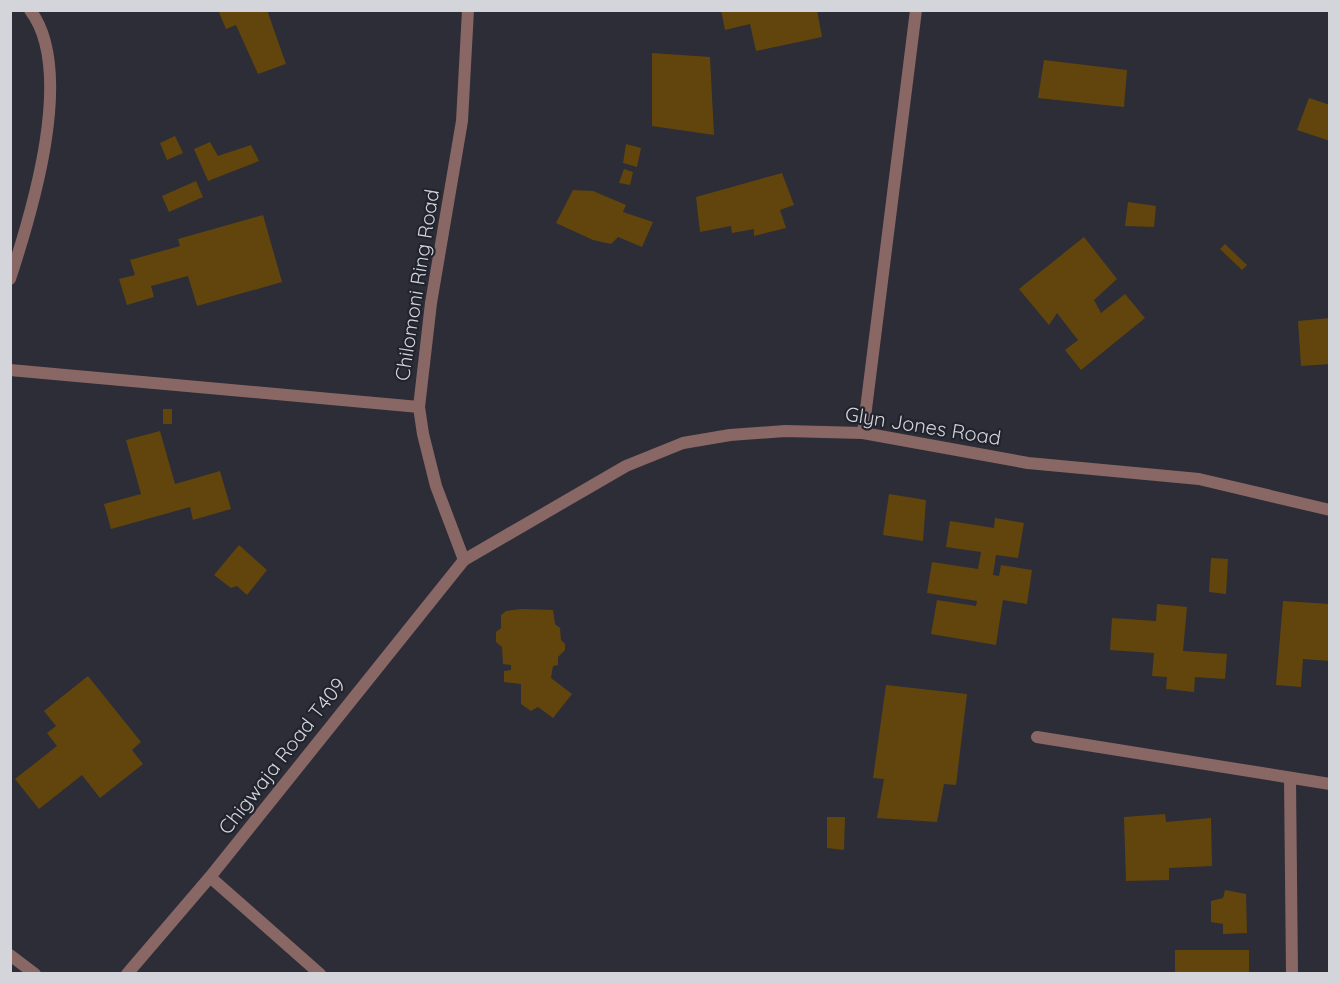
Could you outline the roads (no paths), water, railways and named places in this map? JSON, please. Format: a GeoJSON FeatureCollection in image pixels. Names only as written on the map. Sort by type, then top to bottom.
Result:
{"type":"FeatureCollection","features":[{"type":"Feature","properties":{"kind":"street"},"geometry":{"type":"LineString","coordinates":[[10,279],[33,209],[51,94],[50,56],[38,21],[30,10]]}},
{"type":"Feature","properties":{"kind":"street","name":"Chilomoni Ring Road"},"geometry":{"type":"LineString","coordinates":[[464,560],[436,486],[419,407],[430,303],[462,121],[468,10]]}},
{"type":"Feature","properties":{"kind":"street"},"geometry":{"type":"LineString","coordinates":[[863,433],[916,10]]}},
{"type":"Feature","properties":{"kind":"street"},"geometry":{"type":"LineString","coordinates":[[10,370],[419,407]]}},
{"type":"Feature","properties":{"kind":"street","name":"Glyn Jones Road"},"geometry":{"type":"LineString","coordinates":[[464,560],[627,466],[683,443],[730,435],[785,431],[863,433],[1028,463],[1199,479],[1329,510]]}},
{"type":"Feature","properties":{"kind":"street","name":"Chigwaja Road T409"},"geometry":{"type":"LineString","coordinates":[[127,974],[210,877],[464,560]]}},
{"type":"Feature","properties":{"kind":"street"},"geometry":{"type":"LineString","coordinates":[[1036,737],[1329,784]]}},
{"type":"Feature","properties":{"kind":"street"},"geometry":{"type":"LineString","coordinates":[[1290,779],[1292,974]]}},
{"type":"Feature","properties":{"kind":"street"},"geometry":{"type":"LineString","coordinates":[[210,877],[320,974]]}},
{"type":"Feature","properties":{"kind":"street"},"geometry":{"type":"LineString","coordinates":[[10,955],[35,974]]}}]}
